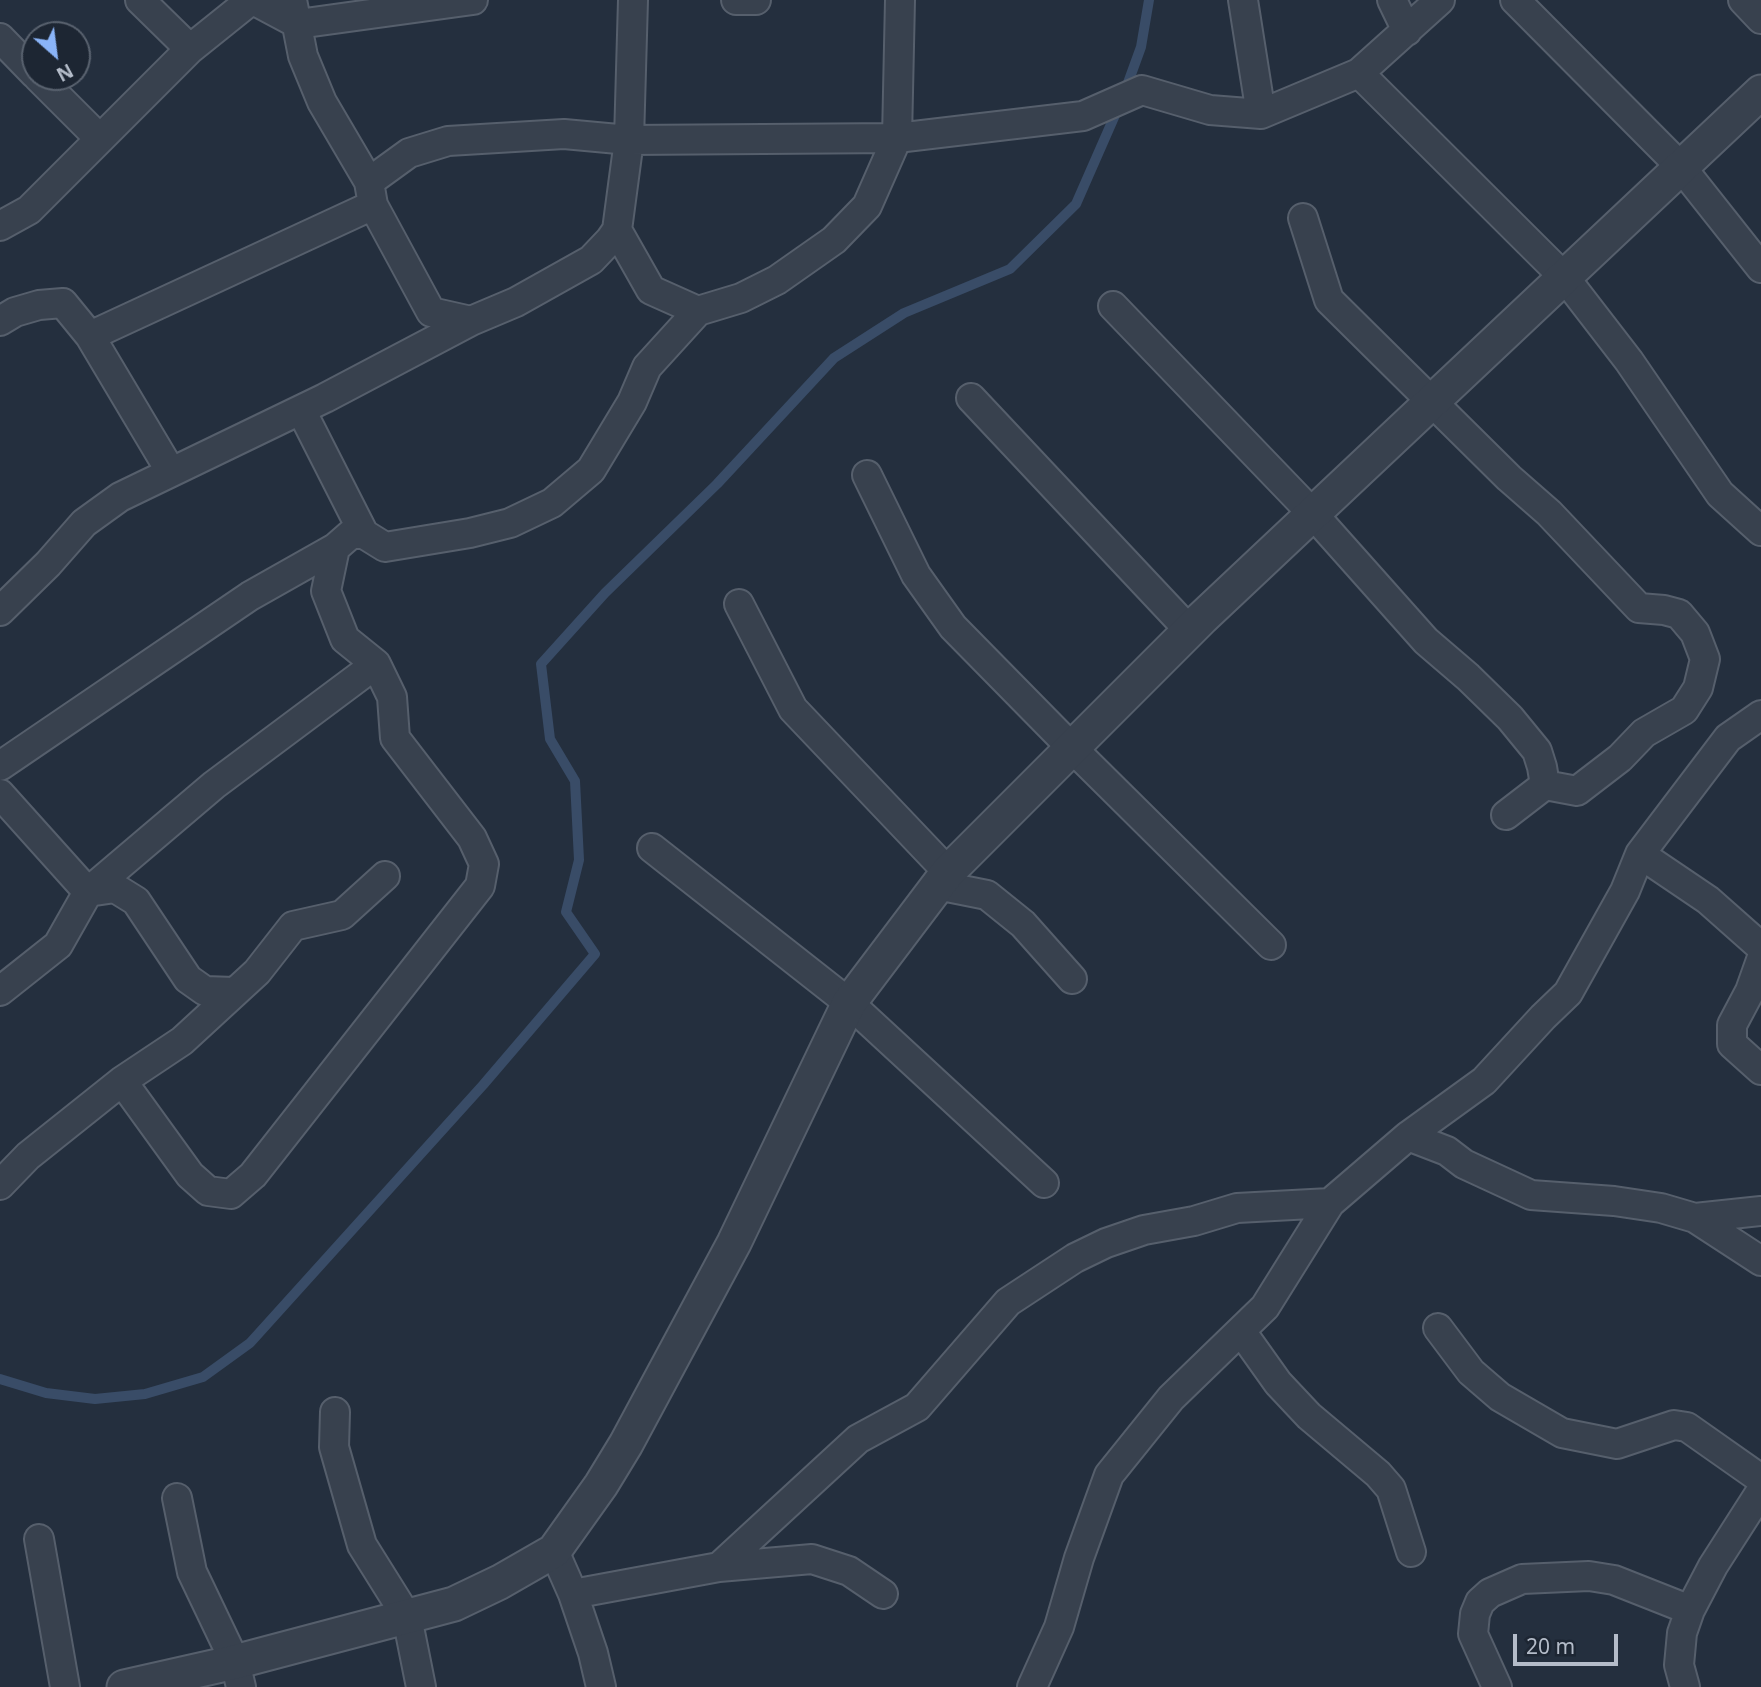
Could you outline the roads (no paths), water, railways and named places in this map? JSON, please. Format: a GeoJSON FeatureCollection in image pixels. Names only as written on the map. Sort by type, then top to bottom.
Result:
{"type":"FeatureCollection","features":[{"type":"Feature","properties":{"kind":"street"},"geometry":{"type":"LineString","coordinates":[[140,0],[190,49]]}},
{"type":"Feature","properties":{"kind":"street"},"geometry":{"type":"LineString","coordinates":[[1,222],[29,210],[190,49],[252,0],[295,12],[473,0]]}},
{"type":"Feature","properties":{"kind":"street"},"geometry":{"type":"LineString","coordinates":[[0,611],[48,564],[84,523],[120,497],[300,410],[471,321],[516,302],[591,260],[617,230],[629,140],[634,0]]}},
{"type":"Feature","properties":{"kind":"street"},"geometry":{"type":"LineString","coordinates":[[736,0],[756,0]]}},
{"type":"Feature","properties":{"kind":"street"},"geometry":{"type":"LineString","coordinates":[[300,410],[364,534],[385,547],[470,533],[510,523],[552,503],[591,470],[632,402],[647,367],[698,311],[741,298],[777,280],[834,240],[867,206],[897,138],[900,0]]}},
{"type":"Feature","properties":{"kind":"street"},"geometry":{"type":"LineString","coordinates":[[1243,0],[1261,114]]}},
{"type":"Feature","properties":{"kind":"street"},"geometry":{"type":"LineString","coordinates":[[1392,0],[1407,31]]}},
{"type":"Feature","properties":{"kind":"street"},"geometry":{"type":"LineString","coordinates":[[90,337],[371,194],[409,153],[448,141],[565,134],[629,140],[897,138],[1083,116],[1142,90],[1210,110],[1261,114],[1359,74],[1440,0]]}},
{"type":"Feature","properties":{"kind":"street"},"geometry":{"type":"LineString","coordinates":[[1515,0],[1681,167],[1761,268]]}},
{"type":"Feature","properties":{"kind":"street"},"geometry":{"type":"LineString","coordinates":[[1743,0],[1761,19]]}},
{"type":"Feature","properties":{"kind":"street"},"geometry":{"type":"LineString","coordinates":[[295,12],[303,56],[323,102],[431,312],[471,321]]}},
{"type":"Feature","properties":{"kind":"street"},"geometry":{"type":"LineString","coordinates":[[0,38],[21,60]]}},
{"type":"Feature","properties":{"kind":"street"},"geometry":{"type":"LineString","coordinates":[[1359,74],[1565,278],[1629,361],[1720,494],[1761,531]]}},
{"type":"Feature","properties":{"kind":"street"},"geometry":{"type":"LineString","coordinates":[[51,91],[99,138]]}},
{"type":"Feature","properties":{"kind":"street"},"geometry":{"type":"LineString","coordinates":[[124,1687],[238,1674],[407,1617],[454,1604],[500,1582],[554,1550],[601,1485],[639,1420],[734,1243],[849,1003],[943,878],[1189,630],[1761,92]]}},
{"type":"Feature","properties":{"kind":"street"},"geometry":{"type":"LineString","coordinates":[[1303,218],[1329,300],[1509,478],[1549,513],[1639,608],[1679,614],[1695,633],[1705,660],[1698,688],[1684,710],[1644,733],[1619,758],[1577,791],[1545,785],[1506,815]]}},
{"type":"Feature","properties":{"kind":"street"},"geometry":{"type":"LineString","coordinates":[[617,230],[651,290],[698,311]]}},
{"type":"Feature","properties":{"kind":"street"},"geometry":{"type":"LineString","coordinates":[[0,321],[15,312],[39,305],[63,303],[90,337],[171,472]]}},
{"type":"Feature","properties":{"kind":"street"},"geometry":{"type":"LineString","coordinates":[[1113,306],[1312,513],[1426,641],[1510,718],[1537,751],[1545,785]]}},
{"type":"Feature","properties":{"kind":"street"},"geometry":{"type":"LineString","coordinates":[[971,398],[1189,630]]}},
{"type":"Feature","properties":{"kind":"street"},"geometry":{"type":"LineString","coordinates":[[867,475],[916,575],[953,626],[1070,747],[1271,945]]}},
{"type":"Feature","properties":{"kind":"street"},"geometry":{"type":"LineString","coordinates":[[0,766],[250,596],[335,548],[351,534],[364,534]]}},
{"type":"Feature","properties":{"kind":"street"},"geometry":{"type":"LineString","coordinates":[[122,1081],[190,1175],[208,1191],[231,1194],[253,1175],[480,886],[484,864],[472,838],[395,738],[392,697],[376,664],[345,639],[326,591],[335,548]]}},
{"type":"Feature","properties":{"kind":"street"},"geometry":{"type":"LineString","coordinates":[[739,604],[793,709],[943,878],[987,895],[1023,924],[1072,979]]}},
{"type":"Feature","properties":{"kind":"street"},"geometry":{"type":"LineString","coordinates":[[0,991],[58,945],[88,892],[214,785],[376,664]]}},
{"type":"Feature","properties":{"kind":"street"},"geometry":{"type":"LineString","coordinates":[[1032,1687],[1059,1628],[1079,1558],[1109,1475],[1171,1398],[1265,1307],[1330,1203],[1408,1136],[1483,1081],[1568,993],[1625,891],[1640,854],[1728,738],[1761,715]]}},
{"type":"Feature","properties":{"kind":"street"},"geometry":{"type":"LineString","coordinates":[[0,794],[88,892]]}},
{"type":"Feature","properties":{"kind":"street"},"geometry":{"type":"LineString","coordinates":[[652,848],[849,1003],[1044,1183]]}},
{"type":"Feature","properties":{"kind":"street"},"geometry":{"type":"LineString","coordinates":[[1640,854],[1708,900],[1761,947]]}},
{"type":"Feature","properties":{"kind":"street"},"geometry":{"type":"LineString","coordinates":[[0,1185],[28,1156],[122,1081],[182,1041],[257,972],[293,926],[342,915],[386,876]]}},
{"type":"Feature","properties":{"kind":"street"},"geometry":{"type":"LineString","coordinates":[[88,892],[115,888],[136,901],[188,978],[205,991],[234,992]]}},
{"type":"Feature","properties":{"kind":"street"},"geometry":{"type":"LineString","coordinates":[[1761,960],[1750,991],[1731,1026],[1732,1044],[1761,1070]]}},
{"type":"Feature","properties":{"kind":"street"},"geometry":{"type":"LineString","coordinates":[[1408,1136],[1447,1151],[1464,1164],[1531,1195],[1661,1208],[1695,1218],[1761,1261]]}},
{"type":"Feature","properties":{"kind":"street"},"geometry":{"type":"LineString","coordinates":[[719,1567],[858,1439],[917,1407],[1008,1302],[1075,1258],[1106,1243],[1144,1230],[1194,1221],[1237,1208],[1330,1203]]}},
{"type":"Feature","properties":{"kind":"street"},"geometry":{"type":"LineString","coordinates":[[1695,1218],[1761,1211]]}},
{"type":"Feature","properties":{"kind":"street"},"geometry":{"type":"LineString","coordinates":[[1438,1328],[1471,1372],[1500,1397],[1562,1433],[1617,1444],[1674,1425],[1688,1427],[1761,1479]]}},
{"type":"Feature","properties":{"kind":"street"},"geometry":{"type":"LineString","coordinates":[[1241,1331],[1278,1384],[1309,1416],[1378,1474],[1391,1489],[1412,1552]]}},
{"type":"Feature","properties":{"kind":"street"},"geometry":{"type":"LineString","coordinates":[[335,1412],[334,1447],[362,1545],[407,1617],[421,1687]]}},
{"type":"Feature","properties":{"kind":"street"},"geometry":{"type":"LineString","coordinates":[[1685,1687],[1679,1665],[1682,1633],[1689,1610],[1713,1566],[1761,1491]]}},
{"type":"Feature","properties":{"kind":"street"},"geometry":{"type":"LineString","coordinates":[[177,1498],[191,1572],[238,1674]]}},
{"type":"Feature","properties":{"kind":"street"},"geometry":{"type":"LineString","coordinates":[[39,1539],[65,1687]]}},
{"type":"Feature","properties":{"kind":"street"},"geometry":{"type":"LineString","coordinates":[[554,1550],[573,1594],[593,1653],[601,1687]]}},
{"type":"Feature","properties":{"kind":"street"},"geometry":{"type":"LineString","coordinates":[[573,1594],[719,1567],[812,1559],[849,1571],[883,1594]]}},
{"type":"Feature","properties":{"kind":"street"},"geometry":{"type":"LineString","coordinates":[[1497,1687],[1473,1633],[1475,1614],[1480,1602],[1490,1592],[1522,1579],[1589,1576],[1614,1580],[1689,1610]]}},
{"type":"Feature","properties":{"kind":"waterway"},"geometry":{"type":"LineString","coordinates":[[1125,91],[1141,47],[1149,0]]}},
{"type":"Feature","properties":{"kind":"waterway"},"geometry":{"type":"LineString","coordinates":[[0,1379],[46,1393],[95,1399],[145,1394],[203,1377],[250,1343],[483,1085],[595,954],[566,912],[579,860],[575,781],[550,739],[541,664],[605,593],[717,484],[834,358],[904,313],[1010,269],[1076,204],[1119,106]]}}]}
